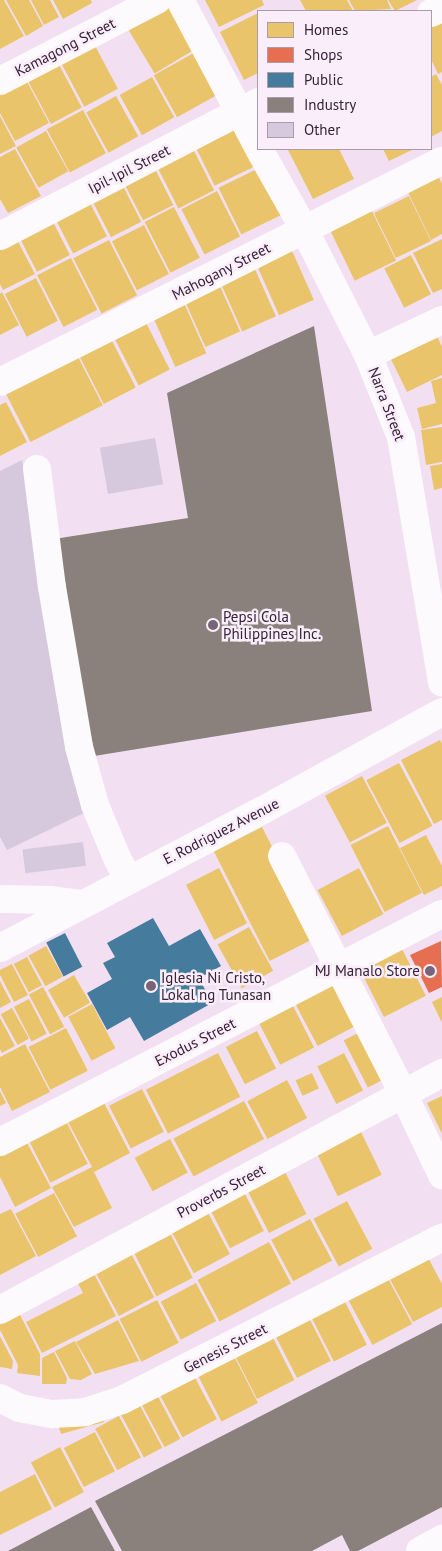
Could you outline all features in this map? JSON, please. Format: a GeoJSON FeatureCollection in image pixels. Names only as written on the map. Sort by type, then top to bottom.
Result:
{"type":"FeatureCollection","features":[{"type":"Feature","properties":{"kind":"street","name":"Kamagong Street"},"geometry":{"type":"LineString","coordinates":[[0,81],[157,0]]}},
{"type":"Feature","properties":{"kind":"street","name":"Narra Street"},"geometry":{"type":"LineString","coordinates":[[180,0],[249,107],[257,140]]}},
{"type":"Feature","properties":{"kind":"street","name":"Ipil-Ipil Street"},"geometry":{"type":"LineString","coordinates":[[0,236],[249,107]]}},
{"type":"Feature","properties":{"kind":"street","name":"Narra Street"},"geometry":{"type":"LineString","coordinates":[[260,150],[304,229],[368,356],[401,437],[432,552],[442,683]]}},
{"type":"Feature","properties":{"kind":"street","name":"Mahogany Street"},"geometry":{"type":"LineString","coordinates":[[0,382],[442,161]]}},
{"type":"Feature","properties":{"kind":"street"},"geometry":{"type":"LineString","coordinates":[[368,356],[442,320]]}},
{"type":"Feature","properties":{"kind":"street"},"geometry":{"type":"LineString","coordinates":[[37,469],[52,587],[79,747],[95,805],[128,879]]}},
{"type":"Feature","properties":{"kind":"street","name":"E. Rodriguez Avenue"},"geometry":{"type":"LineString","coordinates":[[0,948],[128,879],[263,810],[442,712]]}},
{"type":"Feature","properties":{"kind":"street"},"geometry":{"type":"LineString","coordinates":[[282,856],[403,1093],[442,1175]]}},
{"type":"Feature","properties":{"kind":"street"},"geometry":{"type":"LineString","coordinates":[[0,899],[49,900],[81,904]]}},
{"type":"Feature","properties":{"kind":"street","name":"Exodus Street"},"geometry":{"type":"LineString","coordinates":[[0,1142],[442,914]]}},
{"type":"Feature","properties":{"kind":"street","name":"Proverbs Street"},"geometry":{"type":"LineString","coordinates":[[0,1310],[442,1073]]}},
{"type":"Feature","properties":{"kind":"street","name":"Genesis Street"},"geometry":{"type":"LineString","coordinates":[[0,1398],[20,1408],[52,1414],[85,1412],[122,1400],[442,1238]]}},
{"type":"Feature","properties":{"kind":"street"},"geometry":{"type":"LineString","coordinates":[[420,1551],[442,1539]]}},
{"type":"Feature","properties":{"kind":"building: Homes"},"geometry":{"type":"Polygon","coordinates":[[[0,0],[4,0],[24,36],[0,49],[0,0]]]}},
{"type":"Feature","properties":{"kind":"building: Homes"},"geometry":{"type":"Polygon","coordinates":[[[6,0],[29,0],[43,26],[26,36],[6,0]]]}},
{"type":"Feature","properties":{"kind":"building: Homes"},"geometry":{"type":"Polygon","coordinates":[[[31,0],[50,0],[59,17],[44,25],[31,0]]]}},
{"type":"Feature","properties":{"kind":"building: Homes"},"geometry":{"type":"Polygon","coordinates":[[[53,0],[91,0],[92,3],[63,19],[53,0]]]}},
{"type":"Feature","properties":{"kind":"building: Homes"},"geometry":{"type":"Polygon","coordinates":[[[170,0],[198,47],[155,73],[126,26],[170,0]]]}},
{"type":"Feature","properties":{"kind":"building: Homes"},"geometry":{"type":"Polygon","coordinates":[[[205,0],[262,0],[264,5],[219,27],[205,0]]]}},
{"type":"Feature","properties":{"kind":"building: Homes"},"geometry":{"type":"Polygon","coordinates":[[[300,0],[347,0],[352,10],[305,10],[300,0]]]}},
{"type":"Feature","properties":{"kind":"building: Homes"},"geometry":{"type":"Polygon","coordinates":[[[349,0],[387,0],[391,9],[373,10],[354,10],[349,0]]]}},
{"type":"Feature","properties":{"kind":"building: Homes"},"geometry":{"type":"Polygon","coordinates":[[[388,0],[417,0],[397,10],[394,10],[388,0]]]}},
{"type":"Feature","properties":{"kind":"building: Homes"},"geometry":{"type":"Polygon","coordinates":[[[442,12],[442,72],[438,74],[432,61],[432,17],[442,12]]]}},
{"type":"Feature","properties":{"kind":"building: Homes"},"geometry":{"type":"Polygon","coordinates":[[[257,14],[257,74],[244,80],[220,32],[257,14]]]}},
{"type":"Feature","properties":{"kind":"building: Homes"},"geometry":{"type":"Polygon","coordinates":[[[93,42],[118,89],[84,107],[59,60],[93,42]]]}},
{"type":"Feature","properties":{"kind":"building: Homes"},"geometry":{"type":"Polygon","coordinates":[[[201,49],[224,91],[177,117],[154,75],[201,49]]]}},
{"type":"Feature","properties":{"kind":"building: Homes"},"geometry":{"type":"Polygon","coordinates":[[[56,59],[82,108],[51,124],[25,75],[56,59]]]}},
{"type":"Feature","properties":{"kind":"building: Homes"},"geometry":{"type":"Polygon","coordinates":[[[436,74],[442,85],[442,131],[432,136],[432,76],[436,74]]]}},
{"type":"Feature","properties":{"kind":"building: Homes"},"geometry":{"type":"Polygon","coordinates":[[[152,77],[174,117],[142,135],[120,95],[152,77]]]}},
{"type":"Feature","properties":{"kind":"building: Homes"},"geometry":{"type":"Polygon","coordinates":[[[25,78],[49,123],[15,141],[0,113],[0,92],[25,78]]]}},
{"type":"Feature","properties":{"kind":"building: Homes"},"geometry":{"type":"Polygon","coordinates":[[[116,96],[138,136],[109,153],[86,112],[116,96]]]}},
{"type":"Feature","properties":{"kind":"building: Homes"},"geometry":{"type":"Polygon","coordinates":[[[83,110],[106,153],[70,173],[47,129],[83,110]]]}},
{"type":"Feature","properties":{"kind":"building: Homes"},"geometry":{"type":"Polygon","coordinates":[[[0,116],[16,146],[0,154],[0,116]]]}},
{"type":"Feature","properties":{"kind":"building: Homes"},"geometry":{"type":"Polygon","coordinates":[[[234,123],[255,166],[215,186],[194,143],[234,123]]]}},
{"type":"Feature","properties":{"kind":"building: Homes"},"geometry":{"type":"Polygon","coordinates":[[[46,131],[68,171],[39,188],[16,147],[46,131]]]}},
{"type":"Feature","properties":{"kind":"building: Homes"},"geometry":{"type":"Polygon","coordinates":[[[190,143],[214,190],[178,208],[154,161],[190,143]]]}},
{"type":"Feature","properties":{"kind":"building: Homes"},"geometry":{"type":"Polygon","coordinates":[[[15,149],[41,196],[8,213],[0,199],[0,157],[15,149]]]}},
{"type":"Feature","properties":{"kind":"building: Homes"},"geometry":{"type":"Polygon","coordinates":[[[288,150],[340,150],[354,179],[313,199],[288,150]]]}},
{"type":"Feature","properties":{"kind":"building: Homes"},"geometry":{"type":"Polygon","coordinates":[[[384,150],[412,150],[389,161],[384,150]]]}},
{"type":"Feature","properties":{"kind":"building: Homes"},"geometry":{"type":"Polygon","coordinates":[[[152,163],[173,205],[143,220],[122,178],[152,163]]]}},
{"type":"Feature","properties":{"kind":"building: Homes"},"geometry":{"type":"Polygon","coordinates":[[[259,168],[282,215],[241,234],[219,188],[259,168]]]}},
{"type":"Feature","properties":{"kind":"building: Homes"},"geometry":{"type":"Polygon","coordinates":[[[435,169],[442,184],[442,234],[431,240],[404,184],[435,169]]]}},
{"type":"Feature","properties":{"kind":"building: Homes"},"geometry":{"type":"Polygon","coordinates":[[[124,188],[141,222],[111,237],[94,203],[124,188]]]}},
{"type":"Feature","properties":{"kind":"building: Homes"},"geometry":{"type":"Polygon","coordinates":[[[217,191],[240,236],[205,255],[181,209],[217,191]]]}},
{"type":"Feature","properties":{"kind":"building: Homes"},"geometry":{"type":"Polygon","coordinates":[[[409,196],[431,241],[396,258],[374,213],[409,196]]]}},
{"type":"Feature","properties":{"kind":"building: Homes"},"geometry":{"type":"Polygon","coordinates":[[[87,197],[107,236],[73,253],[53,214],[87,197]]]}},
{"type":"Feature","properties":{"kind":"building: Homes"},"geometry":{"type":"Polygon","coordinates":[[[368,203],[396,261],[355,281],[327,223],[368,203]]]}},
{"type":"Feature","properties":{"kind":"building: Homes"},"geometry":{"type":"Polygon","coordinates":[[[174,207],[200,258],[170,273],[145,222],[174,207]]]}},
{"type":"Feature","properties":{"kind":"building: Homes"},"geometry":{"type":"Polygon","coordinates":[[[49,214],[70,255],[37,272],[16,231],[49,214]]]}},
{"type":"Feature","properties":{"kind":"building: Homes"},"geometry":{"type":"Polygon","coordinates":[[[144,225],[169,274],[137,290],[112,241],[144,225]]]}},
{"type":"Feature","properties":{"kind":"building: Homes"},"geometry":{"type":"Polygon","coordinates":[[[13,232],[35,274],[3,290],[0,284],[0,238],[13,232]]]}},
{"type":"Feature","properties":{"kind":"building: Homes"},"geometry":{"type":"Polygon","coordinates":[[[442,239],[442,289],[433,293],[413,253],[442,239]]]}},
{"type":"Feature","properties":{"kind":"building: Homes"},"geometry":{"type":"Polygon","coordinates":[[[109,240],[137,295],[102,313],[73,258],[109,240]]]}},
{"type":"Feature","properties":{"kind":"building: Homes"},"geometry":{"type":"Polygon","coordinates":[[[289,244],[314,300],[279,315],[254,259],[289,244]]]}},
{"type":"Feature","properties":{"kind":"building: Homes"},"geometry":{"type":"Polygon","coordinates":[[[411,255],[431,294],[404,308],[384,269],[411,255]]]}},
{"type":"Feature","properties":{"kind":"building: Homes"},"geometry":{"type":"Polygon","coordinates":[[[71,258],[97,310],[63,327],[37,275],[71,258]]]}},
{"type":"Feature","properties":{"kind":"building: Homes"},"geometry":{"type":"Polygon","coordinates":[[[254,267],[276,316],[242,331],[220,282],[254,267]]]}},
{"type":"Feature","properties":{"kind":"building: Homes"},"geometry":{"type":"Polygon","coordinates":[[[36,278],[58,321],[27,337],[5,294],[36,278]]]}},
{"type":"Feature","properties":{"kind":"building: Homes"},"geometry":{"type":"Polygon","coordinates":[[[219,284],[240,332],[205,347],[184,299],[219,284]]]}},
{"type":"Feature","properties":{"kind":"building: Homes"},"geometry":{"type":"Polygon","coordinates":[[[2,292],[19,325],[0,335],[0,294],[2,292]]]}},
{"type":"Feature","properties":{"kind":"building: Homes"},"geometry":{"type":"Polygon","coordinates":[[[184,303],[206,353],[175,367],[153,317],[184,303]]]}},
{"type":"Feature","properties":{"kind":"building: Homes"},"geometry":{"type":"Polygon","coordinates":[[[143,317],[170,370],[139,385],[112,333],[143,317]]]}},
{"type":"Feature","properties":{"kind":"building: Homes"},"geometry":{"type":"Polygon","coordinates":[[[433,327],[442,347],[442,375],[407,392],[386,349],[433,327]]]}},
{"type":"Feature","properties":{"kind":"building: Homes"},"geometry":{"type":"Polygon","coordinates":[[[109,335],[136,388],[104,404],[77,351],[109,335]]]}},
{"type":"Feature","properties":{"kind":"building: Homes"},"geometry":{"type":"Polygon","coordinates":[[[75,351],[103,405],[31,442],[3,388],[75,351]]]}},
{"type":"Feature","properties":{"kind":"building: Homes"},"geometry":{"type":"Polygon","coordinates":[[[442,378],[442,424],[422,429],[417,408],[436,403],[431,381],[442,378]]]}},
{"type":"Feature","properties":{"kind":"building: Homes"},"geometry":{"type":"Polygon","coordinates":[[[6,402],[27,442],[0,456],[0,405],[6,402]]]}},
{"type":"Feature","properties":{"kind":"building: Homes"},"geometry":{"type":"Polygon","coordinates":[[[442,427],[442,462],[426,465],[421,430],[442,427]]]}},
{"type":"Feature","properties":{"kind":"building: Homes"},"geometry":{"type":"Polygon","coordinates":[[[442,464],[442,488],[434,490],[430,466],[442,464]]]}},
{"type":"Feature","properties":{"kind":"building: Homes"},"geometry":{"type":"Polygon","coordinates":[[[440,740],[442,744],[442,820],[434,824],[401,760],[440,740]]]}},
{"type":"Feature","properties":{"kind":"building: Homes"},"geometry":{"type":"Polygon","coordinates":[[[399,763],[432,826],[400,843],[366,780],[399,763]]]}},
{"type":"Feature","properties":{"kind":"building: Homes"},"geometry":{"type":"Polygon","coordinates":[[[362,776],[387,823],[350,843],[325,796],[362,776]]]}},
{"type":"Feature","properties":{"kind":"building: Homes"},"geometry":{"type":"Polygon","coordinates":[[[388,826],[422,893],[385,912],[351,845],[388,826]]]}},
{"type":"Feature","properties":{"kind":"building: Homes"},"geometry":{"type":"Polygon","coordinates":[[[262,827],[318,937],[270,961],[214,852],[262,827]]]}},
{"type":"Feature","properties":{"kind":"building: Homes"},"geometry":{"type":"Polygon","coordinates":[[[426,835],[442,866],[442,886],[424,895],[400,848],[426,835]]]}},
{"type":"Feature","properties":{"kind":"building: Homes"},"geometry":{"type":"Polygon","coordinates":[[[219,868],[247,923],[214,940],[186,885],[219,868]]]}},
{"type":"Feature","properties":{"kind":"building: Homes"},"geometry":{"type":"Polygon","coordinates":[[[359,868],[383,914],[342,936],[318,890],[359,868]]]}},
{"type":"Feature","properties":{"kind":"building: Homes"},"geometry":{"type":"Polygon","coordinates":[[[249,927],[273,971],[242,988],[218,944],[249,927]]]}},
{"type":"Feature","properties":{"kind":"building: Homes"},"geometry":{"type":"Polygon","coordinates":[[[400,945],[426,996],[384,1017],[358,966],[400,945]]]}},
{"type":"Feature","properties":{"kind":"building: Homes"},"geometry":{"type":"Polygon","coordinates":[[[46,946],[63,977],[45,986],[29,956],[46,946]]]}},
{"type":"Feature","properties":{"kind":"building: Homes"},"geometry":{"type":"Polygon","coordinates":[[[27,957],[42,985],[29,992],[14,964],[27,957]]]}},
{"type":"Feature","properties":{"kind":"building: Homes"},"geometry":{"type":"Polygon","coordinates":[[[12,964],[28,995],[14,1002],[0,975],[0,970],[12,964]]]}},
{"type":"Feature","properties":{"kind":"building: Homes"},"geometry":{"type":"Polygon","coordinates":[[[74,975],[90,1003],[64,1018],[48,990],[74,975]]]}},
{"type":"Feature","properties":{"kind":"building: Homes"},"geometry":{"type":"Polygon","coordinates":[[[0,981],[11,1002],[0,1008],[0,981]]]}},
{"type":"Feature","properties":{"kind":"building: Homes"},"geometry":{"type":"Polygon","coordinates":[[[338,982],[360,1023],[318,1046],[296,1005],[338,982]]]}},
{"type":"Feature","properties":{"kind":"building: Homes"},"geometry":{"type":"Polygon","coordinates":[[[43,987],[64,1027],[50,1034],[29,995],[43,987]]]}},
{"type":"Feature","properties":{"kind":"building: Homes"},"geometry":{"type":"Polygon","coordinates":[[[442,997],[442,1023],[432,1002],[442,997]]]}},
{"type":"Feature","properties":{"kind":"building: Homes"},"geometry":{"type":"Polygon","coordinates":[[[29,999],[47,1034],[32,1041],[14,1007],[29,999]]]}},
{"type":"Feature","properties":{"kind":"building: Homes"},"geometry":{"type":"Polygon","coordinates":[[[291,1002],[314,1047],[280,1065],[257,1019],[291,1002]]]}},
{"type":"Feature","properties":{"kind":"building: Homes"},"geometry":{"type":"Polygon","coordinates":[[[92,1004],[115,1048],[92,1061],[68,1017],[92,1004]]]}},
{"type":"Feature","properties":{"kind":"building: Homes"},"geometry":{"type":"Polygon","coordinates":[[[12,1008],[29,1039],[18,1045],[1,1014],[12,1008]]]}},
{"type":"Feature","properties":{"kind":"building: Homes"},"geometry":{"type":"Polygon","coordinates":[[[0,1018],[15,1046],[2,1053],[0,1049],[0,1018]]]}},
{"type":"Feature","properties":{"kind":"building: Homes"},"geometry":{"type":"Polygon","coordinates":[[[66,1028],[88,1071],[50,1090],[29,1047],[66,1028]]]}},
{"type":"Feature","properties":{"kind":"building: Homes"},"geometry":{"type":"Polygon","coordinates":[[[366,1029],[390,1076],[368,1088],[344,1040],[366,1029]]]}},
{"type":"Feature","properties":{"kind":"building: Homes"},"geometry":{"type":"Polygon","coordinates":[[[257,1031],[276,1068],[245,1084],[226,1047],[257,1031]]]}},
{"type":"Feature","properties":{"kind":"building: Homes"},"geometry":{"type":"Polygon","coordinates":[[[25,1044],[50,1092],[12,1111],[0,1087],[0,1057],[25,1044]]]}},
{"type":"Feature","properties":{"kind":"building: Homes"},"geometry":{"type":"Polygon","coordinates":[[[218,1053],[240,1097],[168,1133],[146,1090],[218,1053]]]}},
{"type":"Feature","properties":{"kind":"building: Homes"},"geometry":{"type":"Polygon","coordinates":[[[344,1053],[363,1090],[336,1104],[317,1067],[344,1053]]]}},
{"type":"Feature","properties":{"kind":"building: Homes"},"geometry":{"type":"Polygon","coordinates":[[[312,1073],[319,1089],[302,1096],[296,1080],[312,1073]]]}},
{"type":"Feature","properties":{"kind":"building: Homes"},"geometry":{"type":"Polygon","coordinates":[[[287,1080],[307,1118],[267,1139],[247,1101],[287,1080]]]}},
{"type":"Feature","properties":{"kind":"building: Homes"},"geometry":{"type":"Polygon","coordinates":[[[142,1089],[164,1132],[131,1149],[109,1106],[142,1089]]]}},
{"type":"Feature","properties":{"kind":"building: Homes"},"geometry":{"type":"Polygon","coordinates":[[[0,1091],[6,1103],[0,1106],[0,1091]]]}},
{"type":"Feature","properties":{"kind":"building: Homes"},"geometry":{"type":"Polygon","coordinates":[[[442,1096],[442,1134],[427,1103],[442,1096]]]}},
{"type":"Feature","properties":{"kind":"building: Homes"},"geometry":{"type":"Polygon","coordinates":[[[103,1101],[130,1153],[94,1172],[112,1208],[74,1227],[52,1187],[92,1167],[67,1120],[103,1101]]]}},
{"type":"Feature","properties":{"kind":"building: Homes"},"geometry":{"type":"Polygon","coordinates":[[[244,1101],[264,1139],[194,1177],[173,1139],[244,1101]]]}},
{"type":"Feature","properties":{"kind":"building: Homes"},"geometry":{"type":"Polygon","coordinates":[[[66,1121],[88,1164],[50,1183],[29,1140],[66,1121]]]}},
{"type":"Feature","properties":{"kind":"building: Homes"},"geometry":{"type":"Polygon","coordinates":[[[359,1128],[382,1175],[338,1196],[315,1149],[359,1128]]]}},
{"type":"Feature","properties":{"kind":"building: Homes"},"geometry":{"type":"Polygon","coordinates":[[[25,1139],[51,1188],[15,1207],[0,1177],[0,1152],[25,1139]]]}},
{"type":"Feature","properties":{"kind":"building: Homes"},"geometry":{"type":"Polygon","coordinates":[[[170,1139],[188,1173],[153,1191],[135,1158],[170,1139]]]}},
{"type":"Feature","properties":{"kind":"building: Homes"},"geometry":{"type":"Polygon","coordinates":[[[281,1164],[306,1214],[269,1233],[244,1183],[281,1164]]]}},
{"type":"Feature","properties":{"kind":"building: Homes"},"geometry":{"type":"Polygon","coordinates":[[[243,1190],[264,1231],[230,1248],[209,1207],[243,1190]]]}},
{"type":"Feature","properties":{"kind":"building: Homes"},"geometry":{"type":"Polygon","coordinates":[[[54,1193],[77,1236],[38,1257],[15,1214],[54,1193]]]}},
{"type":"Feature","properties":{"kind":"building: Homes"},"geometry":{"type":"Polygon","coordinates":[[[347,1201],[372,1249],[339,1267],[313,1219],[347,1201]]]}},
{"type":"Feature","properties":{"kind":"building: Homes"},"geometry":{"type":"Polygon","coordinates":[[[11,1209],[36,1256],[0,1275],[0,1214],[11,1209]]]}},
{"type":"Feature","properties":{"kind":"building: Homes"},"geometry":{"type":"Polygon","coordinates":[[[206,1209],[230,1254],[194,1273],[170,1228],[206,1209]]]}},
{"type":"Feature","properties":{"kind":"building: Homes"},"geometry":{"type":"Polygon","coordinates":[[[310,1219],[332,1260],[293,1281],[271,1240],[310,1219]]]}},
{"type":"Feature","properties":{"kind":"building: Homes"},"geometry":{"type":"Polygon","coordinates":[[[171,1235],[193,1278],[156,1296],[134,1254],[171,1235]]]}},
{"type":"Feature","properties":{"kind":"building: Homes"},"geometry":{"type":"Polygon","coordinates":[[[269,1242],[291,1283],[220,1322],[197,1280],[269,1242]]]}},
{"type":"Feature","properties":{"kind":"building: Homes"},"geometry":{"type":"Polygon","coordinates":[[[127,1246],[154,1297],[119,1316],[92,1265],[127,1246]]]}},
{"type":"Feature","properties":{"kind":"building: Homes"},"geometry":{"type":"Polygon","coordinates":[[[424,1250],[442,1284],[442,1307],[413,1322],[385,1270],[424,1250]]]}},
{"type":"Feature","properties":{"kind":"building: Homes"},"geometry":{"type":"Polygon","coordinates":[[[91,1268],[116,1316],[42,1353],[26,1322],[83,1293],[74,1276],[91,1268]]]}},
{"type":"Feature","properties":{"kind":"building: Homes"},"geometry":{"type":"Polygon","coordinates":[[[384,1271],[412,1324],[372,1345],[344,1292],[384,1271]]]}},
{"type":"Feature","properties":{"kind":"building: Homes"},"geometry":{"type":"Polygon","coordinates":[[[196,1283],[216,1321],[181,1340],[161,1302],[196,1283]]]}},
{"type":"Feature","properties":{"kind":"building: Homes"},"geometry":{"type":"Polygon","coordinates":[[[341,1294],[367,1345],[334,1362],[308,1311],[341,1294]]]}},
{"type":"Feature","properties":{"kind":"building: Homes"},"geometry":{"type":"Polygon","coordinates":[[[157,1300],[179,1343],[141,1362],[120,1319],[157,1300]]]}},
{"type":"Feature","properties":{"kind":"building: Homes"},"geometry":{"type":"Polygon","coordinates":[[[16,1307],[40,1354],[40,1376],[17,1373],[18,1365],[0,1330],[0,1315],[16,1307]]]}},
{"type":"Feature","properties":{"kind":"building: Homes"},"geometry":{"type":"Polygon","coordinates":[[[305,1310],[331,1361],[297,1378],[271,1327],[305,1310]]]}},
{"type":"Feature","properties":{"kind":"building: Homes"},"geometry":{"type":"Polygon","coordinates":[[[118,1320],[139,1361],[95,1374],[76,1342],[118,1320]]]}},
{"type":"Feature","properties":{"kind":"building: Homes"},"geometry":{"type":"Polygon","coordinates":[[[269,1330],[294,1380],[257,1399],[232,1349],[269,1330]]]}},
{"type":"Feature","properties":{"kind":"building: Homes"},"geometry":{"type":"Polygon","coordinates":[[[0,1336],[13,1361],[12,1369],[0,1367],[0,1336]]]}},
{"type":"Feature","properties":{"kind":"building: Homes"},"geometry":{"type":"Polygon","coordinates":[[[75,1341],[92,1374],[81,1380],[70,1379],[55,1351],[75,1341]]]}},
{"type":"Feature","properties":{"kind":"building: Homes"},"geometry":{"type":"Polygon","coordinates":[[[54,1352],[67,1378],[66,1384],[42,1384],[42,1358],[54,1352]]]}},
{"type":"Feature","properties":{"kind":"building: Homes"},"geometry":{"type":"Polygon","coordinates":[[[233,1354],[258,1403],[221,1422],[196,1373],[233,1354]]]}},
{"type":"Feature","properties":{"kind":"building: Homes"},"geometry":{"type":"Polygon","coordinates":[[[193,1374],[217,1419],[183,1437],[159,1392],[193,1374]]]}},
{"type":"Feature","properties":{"kind":"building: Homes"},"geometry":{"type":"Polygon","coordinates":[[[155,1391],[180,1439],[164,1447],[139,1399],[155,1391]]]}},
{"type":"Feature","properties":{"kind":"building: Homes"},"geometry":{"type":"Polygon","coordinates":[[[137,1400],[162,1448],[144,1458],[118,1410],[137,1400]]]}},
{"type":"Feature","properties":{"kind":"building: Homes"},"geometry":{"type":"Polygon","coordinates":[[[119,1416],[141,1457],[117,1470],[95,1429],[119,1416]]]}},
{"type":"Feature","properties":{"kind":"building: Homes"},"geometry":{"type":"Polygon","coordinates":[[[103,1419],[104,1422],[61,1434],[57,1421],[103,1419]]]}},
{"type":"Feature","properties":{"kind":"building: Homes"},"geometry":{"type":"Polygon","coordinates":[[[95,1432],[115,1471],[84,1487],[64,1448],[95,1432]]]}},
{"type":"Feature","properties":{"kind":"building: Homes"},"geometry":{"type":"Polygon","coordinates":[[[60,1447],[84,1492],[55,1508],[31,1462],[60,1447]]]}},
{"type":"Feature","properties":{"kind":"building: Homes"},"geometry":{"type":"Polygon","coordinates":[[[35,1474],[52,1509],[0,1535],[0,1492],[35,1474]]]}},
{"type":"Feature","properties":{"kind":"building: Shops","name":"MJ Manalo Store"},"geometry":{"type":"Polygon","coordinates":[[[441,941],[442,987],[429,993],[410,955],[441,941]]]}},
{"type":"Feature","properties":{"kind":"building: Public","name":"Iglesia Ni Cristo, Lokal ng Tunasan"},"geometry":{"type":"Polygon","coordinates":[[[153,918],[169,946],[200,929],[221,966],[199,978],[212,1003],[144,1041],[130,1017],[107,1030],[87,993],[112,979],[103,963],[115,957],[107,943],[153,918]]]}},
{"type":"Feature","properties":{"kind":"building: Public"},"geometry":{"type":"Polygon","coordinates":[[[65,933],[82,967],[64,976],[46,943],[65,933]]]}},
{"type":"Feature","properties":{"kind":"building: Industry","name":"Pepsi Cola Philippines Inc."},"geometry":{"type":"Polygon","coordinates":[[[314,326],[372,711],[88,757],[54,539],[188,518],[167,393],[314,326]]]}},
{"type":"Feature","properties":{"kind":"building: Industry"},"geometry":{"type":"Polygon","coordinates":[[[442,1323],[442,1507],[358,1551],[350,1551],[342,1535],[312,1551],[122,1551],[95,1501],[442,1323]]]}},
{"type":"Feature","properties":{"kind":"building: Industry"},"geometry":{"type":"Polygon","coordinates":[[[91,1507],[115,1551],[8,1551],[91,1507]]]}},
{"type":"Feature","properties":{"kind":"building: Other"},"geometry":{"type":"Polygon","coordinates":[[[155,438],[163,484],[108,494],[100,448],[155,438]]]}},
{"type":"Feature","properties":{"kind":"building: Other"},"geometry":{"type":"Polygon","coordinates":[[[22,460],[86,812],[7,850],[0,837],[0,471],[22,460]]]}},
{"type":"Feature","properties":{"kind":"building: Other"},"geometry":{"type":"Polygon","coordinates":[[[83,842],[86,866],[25,873],[22,849],[83,842]]]}},
{"type":"Feature","properties":{"kind":"place","name":"Pepsi Cola Philippines Inc."},"geometry":{"type":"Point","coordinates":[213,625]}},
{"type":"Feature","properties":{"kind":"place","name":"MJ Manalo Store"},"geometry":{"type":"Point","coordinates":[430,971]}},
{"type":"Feature","properties":{"kind":"place","name":"Iglesia Ni Cristo, Lokal ng Tunasan"},"geometry":{"type":"Point","coordinates":[151,986]}}]}
